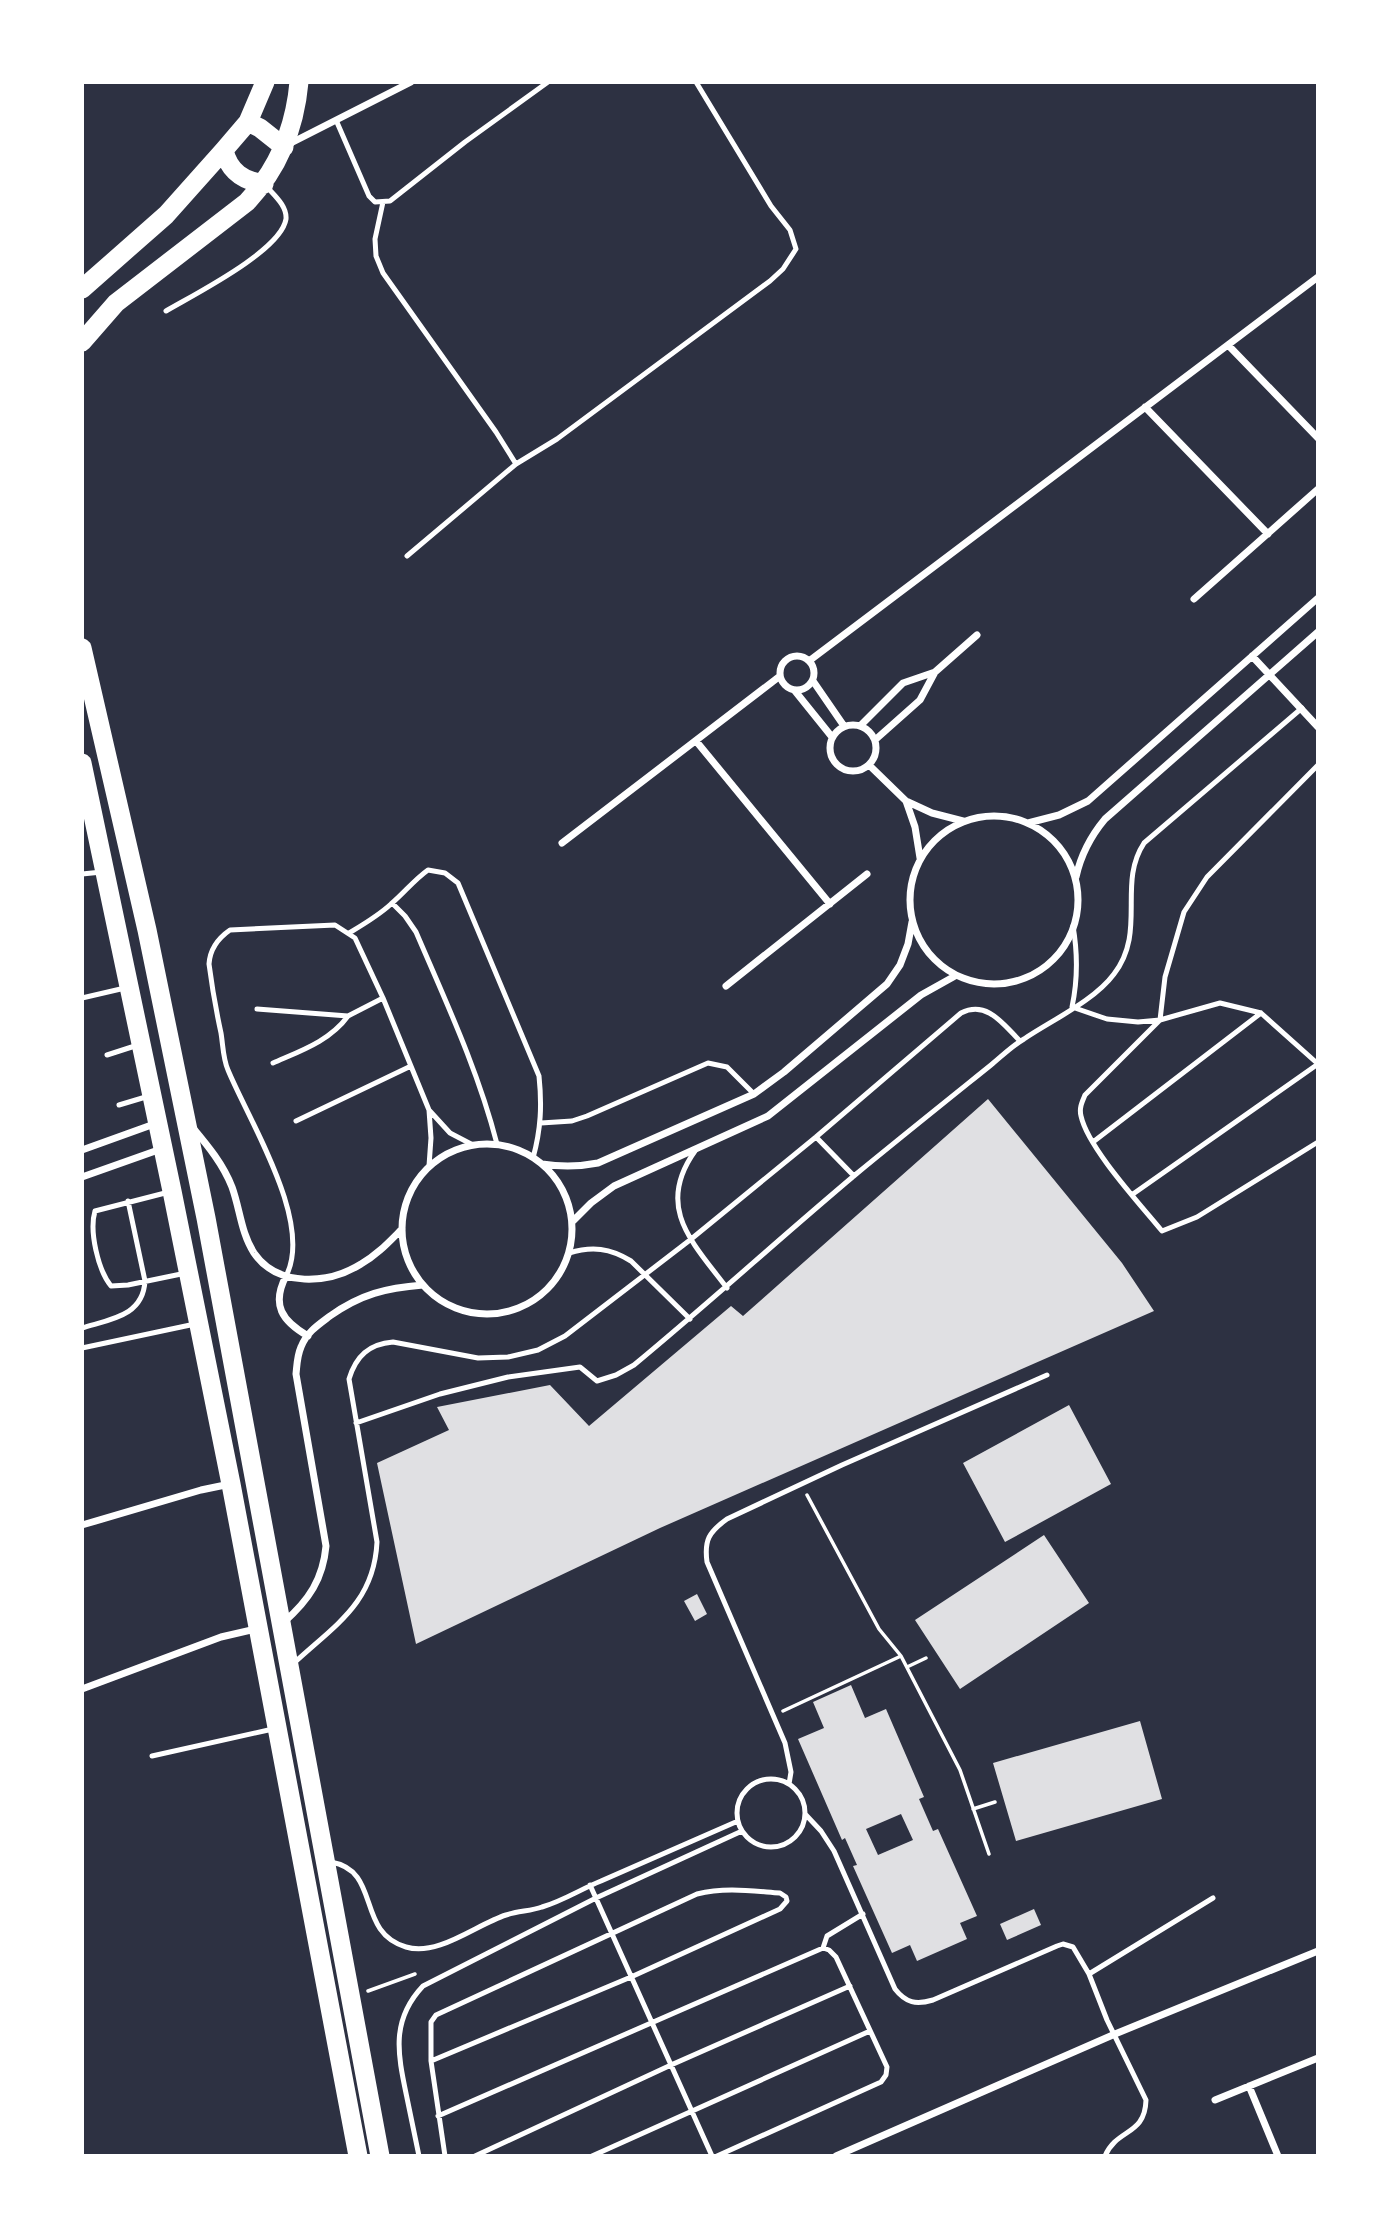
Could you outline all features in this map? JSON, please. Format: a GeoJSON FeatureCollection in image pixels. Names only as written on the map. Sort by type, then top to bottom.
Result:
{"type":"FeatureCollection","features":[{"type":"Feature","properties":{"kind":"highway"},"geometry":{"type":"LineString","coordinates":[[82,289],[166,215],[224,150],[248,122],[265,82]]}},
{"type":"Feature","properties":{"kind":"highway"},"geometry":{"type":"LineString","coordinates":[[82,342],[116,303],[237,209],[264,184],[284,147],[299,82]]}},
{"type":"Feature","properties":{"kind":"highway"},"geometry":{"type":"LineString","coordinates":[[248,122],[284,147]]}},
{"type":"Feature","properties":{"kind":"highway"},"geometry":{"type":"LineString","coordinates":[[224,150],[226,161],[234,171],[243,178],[264,184]]}},
{"type":"Feature","properties":{"kind":"highway"},"geometry":{"type":"LineString","coordinates":[[82,648],[146,929],[206,1218],[380,2156]]}},
{"type":"Feature","properties":{"kind":"highway"},"geometry":{"type":"LineString","coordinates":[[82,763],[172,1191],[358,2156]]}},
{"type":"Feature","properties":{"kind":"street"},"geometry":{"type":"LineString","coordinates":[[284,147],[411,82]]}},
{"type":"Feature","properties":{"kind":"street"},"geometry":{"type":"LineString","coordinates":[[809,661],[1318,277]]}},
{"type":"Feature","properties":{"kind":"street"},"geometry":{"type":"LineString","coordinates":[[1228,345],[1318,438]]}},
{"type":"Feature","properties":{"kind":"street"},"geometry":{"type":"LineString","coordinates":[[1145,407],[1268,534]]}},
{"type":"Feature","properties":{"kind":"street"},"geometry":{"type":"LineString","coordinates":[[1194,599],[1318,489]]}},
{"type":"Feature","properties":{"kind":"street"},"geometry":{"type":"LineString","coordinates":[[1028,823],[1059,816],[1088,801],[1318,598]]}},
{"type":"Feature","properties":{"kind":"street"},"geometry":{"type":"LineString","coordinates":[[1075,878],[1086,846],[1105,819],[1318,632]]}},
{"type":"Feature","properties":{"kind":"street"},"geometry":{"type":"LineString","coordinates":[[874,740],[920,700],[935,672],[977,635]]}},
{"type":"Feature","properties":{"kind":"street"},"geometry":{"type":"LineString","coordinates":[[795,691],[806,689],[813,681],[815,671],[809,661],[800,656],[789,658],[782,665],[780,676],[785,686],[795,691],[832,737]]}},
{"type":"Feature","properties":{"kind":"street"},"geometry":{"type":"LineString","coordinates":[[1252,656],[1318,727]]}},
{"type":"Feature","properties":{"kind":"street"},"geometry":{"type":"LineString","coordinates":[[860,726],[903,682],[935,672]]}},
{"type":"Feature","properties":{"kind":"street"},"geometry":{"type":"LineString","coordinates":[[562,843],[780,676]]}},
{"type":"Feature","properties":{"kind":"street"},"geometry":{"type":"LineString","coordinates":[[813,681],[844,726]]}},
{"type":"Feature","properties":{"kind":"street"},"geometry":{"type":"LineString","coordinates":[[844,726],[860,726],[871,734],[874,740],[874,758],[869,765],[854,771],[839,767],[830,753],[832,737],[844,726]]}},
{"type":"Feature","properties":{"kind":"street"},"geometry":{"type":"LineString","coordinates":[[696,741],[830,904]]}},
{"type":"Feature","properties":{"kind":"street"},"geometry":{"type":"LineString","coordinates":[[869,765],[906,801],[932,813],[962,821],[996,816],[1028,823],[1049,836],[1066,855],[1075,878],[1078,911],[1068,942],[1048,967],[1019,982],[987,985],[955,976],[928,954],[912,921]]}},
{"type":"Feature","properties":{"kind":"street"},"geometry":{"type":"LineString","coordinates":[[906,801],[915,827],[920,859]]}},
{"type":"Feature","properties":{"kind":"street"},"geometry":{"type":"LineString","coordinates":[[541,1163],[579,1167],[598,1163],[754,1094],[784,1072],[887,984],[900,965],[908,944],[912,921],[910,889],[920,859],[938,836],[962,821]]}},
{"type":"Feature","properties":{"kind":"street"},"geometry":{"type":"LineString","coordinates":[[726,986],[867,874]]}},
{"type":"Feature","properties":{"kind":"street"},"geometry":{"type":"LineString","coordinates":[[572,1223],[591,1202],[614,1186],[768,1116],[921,995],[955,976]]}},
{"type":"Feature","properties":{"kind":"street"},"geometry":{"type":"LineString","coordinates":[[185,1118],[224,1170],[247,1242],[267,1267],[286,1276],[305,1280],[319,1279],[359,1266],[383,1250],[402,1228]]}},
{"type":"Feature","properties":{"kind":"street"},"geometry":{"type":"LineString","coordinates":[[82,1150],[158,1123]]}},
{"type":"Feature","properties":{"kind":"street"},"geometry":{"type":"LineString","coordinates":[[497,1144],[521,1151],[533,1158],[557,1180],[567,1200],[572,1223],[569,1252],[556,1280],[534,1301],[506,1313],[475,1314],[446,1304],[423,1285],[407,1259],[402,1228],[409,1194],[429,1166],[450,1152],[473,1145],[497,1144]]}},
{"type":"Feature","properties":{"kind":"street"},"geometry":{"type":"LineString","coordinates":[[82,1177],[163,1149]]}},
{"type":"Feature","properties":{"kind":"street"},"geometry":{"type":"LineString","coordinates":[[286,1276],[280,1288],[281,1311],[294,1328],[307,1336]]}},
{"type":"Feature","properties":{"kind":"street"},"geometry":{"type":"LineString","coordinates":[[281,1625],[302,1606],[316,1587],[324,1559],[325,1534],[296,1374],[298,1357],[314,1326],[343,1306],[368,1294],[395,1287],[423,1285]]}},
{"type":"Feature","properties":{"kind":"street"},"geometry":{"type":"LineString","coordinates":[[82,1525],[230,1484]]}},
{"type":"Feature","properties":{"kind":"street"},"geometry":{"type":"LineString","coordinates":[[82,1689],[221,1637],[257,1629]]}},
{"type":"Feature","properties":{"kind":"street"},"geometry":{"type":"LineString","coordinates":[[836,2156],[1115,2034],[1318,1951]]}},
{"type":"Feature","properties":{"kind":"street"},"geometry":{"type":"LineString","coordinates":[[1215,2100],[1318,2058]]}},
{"type":"Feature","properties":{"kind":"street"},"geometry":{"type":"LineString","coordinates":[[1249,2086],[1278,2156]]}},
{"type":"Feature","properties":{"kind":"lane"},"geometry":{"type":"LineString","coordinates":[[336,120],[369,196],[375,202],[390,201],[548,82]]}},
{"type":"Feature","properties":{"kind":"lane"},"geometry":{"type":"LineString","coordinates":[[407,556],[516,464],[557,439],[770,281],[783,269],[796,249],[790,230],[771,206],[696,82]]}},
{"type":"Feature","properties":{"kind":"lane"},"geometry":{"type":"LineString","coordinates":[[166,311],[236,270],[264,249],[282,230],[286,217],[284,207],[264,184]]}},
{"type":"Feature","properties":{"kind":"lane"},"geometry":{"type":"LineString","coordinates":[[383,202],[375,239],[376,256],[383,273],[516,464]]}},
{"type":"Feature","properties":{"kind":"lane"},"geometry":{"type":"LineString","coordinates":[[356,1423],[440,1394],[508,1377],[579,1367],[597,1381],[617,1375],[634,1365],[854,1176],[1020,1041],[1101,988],[1114,974],[1130,938],[1131,875],[1133,864],[1144,843],[1302,708]]}},
{"type":"Feature","properties":{"kind":"lane"},"geometry":{"type":"LineString","coordinates":[[1318,765],[1207,877],[1184,912],[1165,977],[1160,1020],[1085,1095],[1080,1106],[1081,1116],[1093,1142],[1162,1231],[1197,1217],[1318,1142]]}},
{"type":"Feature","properties":{"kind":"lane"},"geometry":{"type":"LineString","coordinates":[[349,933],[372,920],[428,870],[445,873],[458,883],[539,1076],[541,1123],[533,1158]]}},
{"type":"Feature","properties":{"kind":"lane"},"geometry":{"type":"LineString","coordinates":[[82,874],[105,872]]}},
{"type":"Feature","properties":{"kind":"lane"},"geometry":{"type":"LineString","coordinates":[[392,903],[416,932],[473,1065],[497,1144]]}},
{"type":"Feature","properties":{"kind":"lane"},"geometry":{"type":"LineString","coordinates":[[286,1276],[294,1250],[293,1231],[274,1169],[227,1068],[210,973],[209,956],[217,940],[230,930],[335,925],[349,933],[360,945],[429,1110],[429,1166]]}},
{"type":"Feature","properties":{"kind":"lane"},"geometry":{"type":"LineString","coordinates":[[1072,1007],[1078,981],[1078,953],[1073,926]]}},
{"type":"Feature","properties":{"kind":"lane"},"geometry":{"type":"LineString","coordinates":[[82,998],[128,987]]}},
{"type":"Feature","properties":{"kind":"lane"},"geometry":{"type":"LineString","coordinates":[[273,1063],[327,1038],[348,1016],[383,998]]}},
{"type":"Feature","properties":{"kind":"lane"},"geometry":{"type":"LineString","coordinates":[[1072,1007],[1107,1019],[1138,1022],[1160,1020],[1220,1003],[1261,1013],[1318,1064],[1133,1194]]}},
{"type":"Feature","properties":{"kind":"lane"},"geometry":{"type":"LineString","coordinates":[[289,1667],[353,1609],[372,1578],[377,1542],[349,1379],[357,1360],[364,1352],[373,1346],[393,1342],[478,1357],[508,1357],[538,1350],[565,1336],[690,1240],[966,1010],[978,1008],[989,1011],[1020,1041]]}},
{"type":"Feature","properties":{"kind":"lane"},"geometry":{"type":"LineString","coordinates":[[257,1009],[348,1016]]}},
{"type":"Feature","properties":{"kind":"lane"},"geometry":{"type":"LineString","coordinates":[[1093,1142],[1261,1013]]}},
{"type":"Feature","properties":{"kind":"lane"},"geometry":{"type":"LineString","coordinates":[[107,1055],[141,1044]]}},
{"type":"Feature","properties":{"kind":"lane"},"geometry":{"type":"LineString","coordinates":[[541,1123],[564,1122],[587,1116],[708,1063],[727,1068],[754,1094]]}},
{"type":"Feature","properties":{"kind":"lane"},"geometry":{"type":"LineString","coordinates":[[296,1121],[411,1066]]}},
{"type":"Feature","properties":{"kind":"lane"},"geometry":{"type":"LineString","coordinates":[[119,1105],[152,1096]]}},
{"type":"Feature","properties":{"kind":"lane"},"geometry":{"type":"LineString","coordinates":[[429,1110],[450,1133],[473,1145]]}},
{"type":"Feature","properties":{"kind":"lane"},"geometry":{"type":"LineString","coordinates":[[816,1137],[854,1176]]}},
{"type":"Feature","properties":{"kind":"lane"},"geometry":{"type":"LineString","coordinates":[[695,1151],[683,1171],[677,1194],[678,1210],[682,1226],[690,1240],[727,1287]]}},
{"type":"Feature","properties":{"kind":"lane"},"geometry":{"type":"LineString","coordinates":[[172,1191],[95,1211],[92,1221],[97,1250],[103,1275],[111,1286],[188,1273]]}},
{"type":"Feature","properties":{"kind":"lane"},"geometry":{"type":"LineString","coordinates":[[82,1328],[129,1312],[144,1294],[145,1281],[128,1201]]}},
{"type":"Feature","properties":{"kind":"lane"},"geometry":{"type":"LineString","coordinates":[[569,1252],[607,1249],[631,1261],[690,1319]]}},
{"type":"Feature","properties":{"kind":"lane"},"geometry":{"type":"LineString","coordinates":[[82,1348],[198,1323]]}},
{"type":"Feature","properties":{"kind":"lane"},"geometry":{"type":"LineString","coordinates":[[789,1784],[790,1760],[775,1715],[707,1562],[705,1548],[709,1536],[727,1519],[802,1483],[1047,1375]]}},
{"type":"Feature","properties":{"kind":"lane"},"geometry":{"type":"LineString","coordinates":[[152,1756],[276,1728]]}},
{"type":"Feature","properties":{"kind":"lane"},"geometry":{"type":"LineString","coordinates":[[806,1815],[798,1835],[790,1842],[769,1847],[758,1845],[742,1831],[737,1810],[746,1789],[767,1779],[778,1779],[789,1784],[801,1797],[806,1815],[821,1830],[834,1851],[895,1989],[901,1997],[910,2002],[933,2000],[1063,1944],[1073,1947],[1089,1974],[1146,2101],[1146,2115],[1140,2124],[1110,2146],[1105,2156]]}},
{"type":"Feature","properties":{"kind":"lane"},"geometry":{"type":"LineString","coordinates":[[325,1861],[345,1864],[356,1873],[373,1916],[385,1937],[409,1948],[434,1946],[463,1936],[506,1915],[542,1907],[738,1821]]}},
{"type":"Feature","properties":{"kind":"lane"},"geometry":{"type":"LineString","coordinates":[[419,2156],[398,2058],[398,2038],[406,2010],[423,1986],[596,1898],[742,1831]]}},
{"type":"Feature","properties":{"kind":"lane"},"geometry":{"type":"LineString","coordinates":[[438,2116],[652,2022],[823,1948],[830,1950],[835,1957],[850,1986],[887,2067],[886,2076],[881,2082],[715,2156],[692,2112],[652,2022],[590,1885]]}},
{"type":"Feature","properties":{"kind":"lane"},"geometry":{"type":"LineString","coordinates":[[431,2062],[631,1977],[780,1909],[786,1897],[780,1893],[716,1889],[697,1894],[436,2015],[431,2022],[431,2062],[445,2156]]}},
{"type":"Feature","properties":{"kind":"lane"},"geometry":{"type":"LineString","coordinates":[[1089,1974],[1213,1898]]}},
{"type":"Feature","properties":{"kind":"lane"},"geometry":{"type":"LineString","coordinates":[[823,1948],[827,1936],[863,1914]]}},
{"type":"Feature","properties":{"kind":"lane"},"geometry":{"type":"LineString","coordinates":[[475,2156],[850,1986]]}},
{"type":"Feature","properties":{"kind":"lane"},"geometry":{"type":"LineString","coordinates":[[592,2156],[870,2031]]}},
{"type":"Feature","properties":{"kind":"path"},"geometry":{"type":"LineString","coordinates":[[802,1483],[879,1629],[901,1656],[960,1770],[989,1854]]}},
{"type":"Feature","properties":{"kind":"path"},"geometry":{"type":"LineString","coordinates":[[775,1715],[901,1656]]}},
{"type":"Feature","properties":{"kind":"path"},"geometry":{"type":"LineString","coordinates":[[907,1667],[926,1658]]}},
{"type":"Feature","properties":{"kind":"path"},"geometry":{"type":"LineString","coordinates":[[973,1809],[995,1802]]}},
{"type":"Feature","properties":{"kind":"path"},"geometry":{"type":"LineString","coordinates":[[350,1998],[415,1973],[423,1986]]}},
{"type":"Feature","properties":{"kind":"building"},"geometry":{"type":"Polygon","coordinates":[[[988,1099],[1122,1263],[1154,1311],[660,1528],[416,1644],[377,1463],[449,1430],[437,1407],[550,1385],[589,1426],[731,1306],[743,1316],[988,1099]]]}},
{"type":"Feature","properties":{"kind":"building"},"geometry":{"type":"Polygon","coordinates":[[[1069,1405],[1111,1484],[1005,1542],[963,1463],[1069,1405]]]}},
{"type":"Feature","properties":{"kind":"building"},"geometry":{"type":"Polygon","coordinates":[[[1044,1535],[1089,1603],[960,1689],[915,1620],[1044,1535]]]}},
{"type":"Feature","properties":{"kind":"building"},"geometry":{"type":"Polygon","coordinates":[[[697,1594],[707,1614],[695,1621],[684,1601],[697,1594]]]}},
{"type":"Feature","properties":{"kind":"building"},"geometry":{"type":"Polygon","coordinates":[[[851,1685],[865,1718],[886,1709],[924,1797],[919,1799],[933,1831],[938,1829],[977,1916],[960,1923],[967,1939],[917,1961],[910,1945],[892,1953],[853,1866],[857,1865],[845,1838],[842,1840],[798,1739],[824,1728],[813,1702],[851,1685]],[[901,1814],[866,1829],[878,1855],[913,1840],[901,1814]]]}},
{"type":"Feature","properties":{"kind":"building"},"geometry":{"type":"Polygon","coordinates":[[[1140,1721],[1162,1799],[1016,1841],[993,1763],[1140,1721]]]}},
{"type":"Feature","properties":{"kind":"building"},"geometry":{"type":"Polygon","coordinates":[[[1034,1909],[1041,1925],[1007,1940],[1000,1924],[1034,1909]]]}}]}
